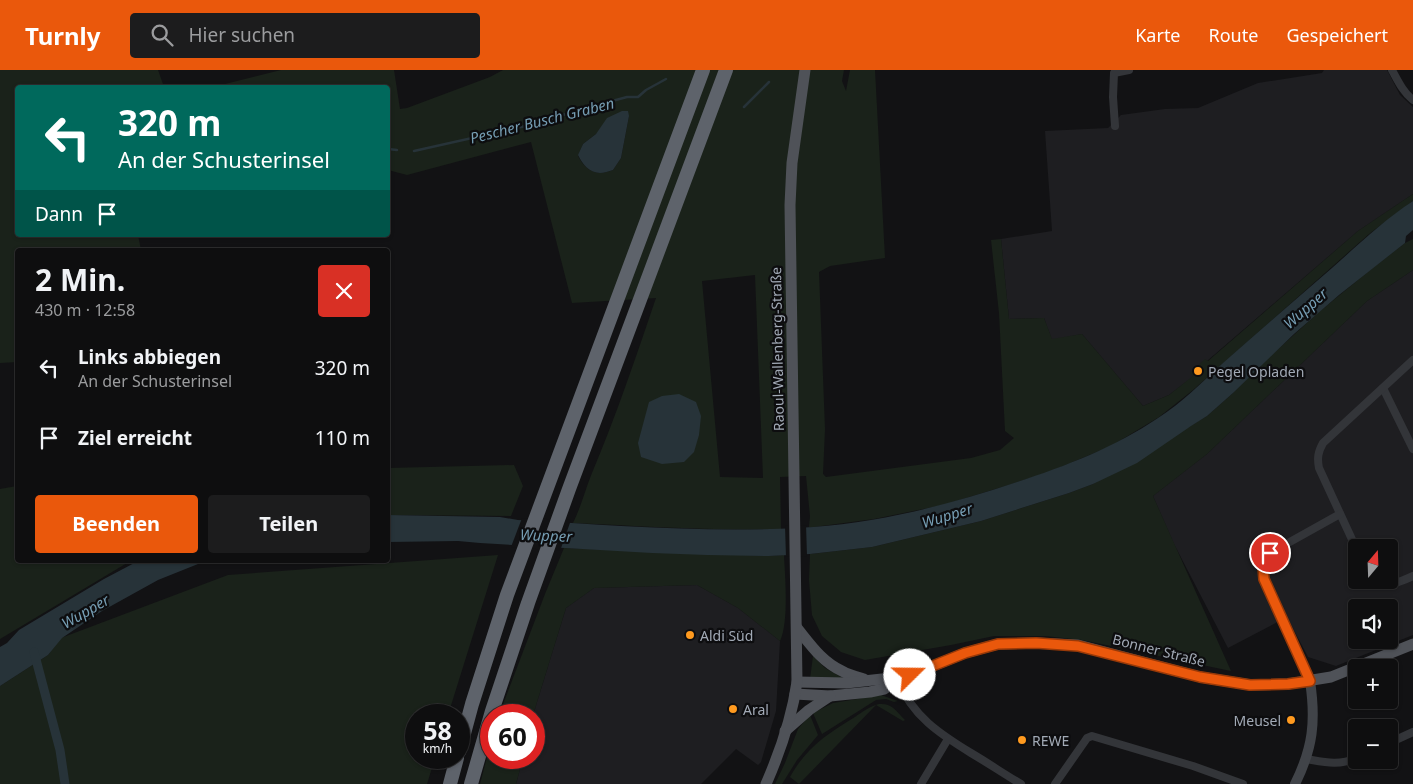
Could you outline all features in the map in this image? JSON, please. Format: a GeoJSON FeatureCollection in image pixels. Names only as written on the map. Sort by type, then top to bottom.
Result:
{"type":"FeatureCollection","features":[{"type":"Feature","properties":{"kind":"highway"},"geometry":{"type":"LineString","coordinates":[[470,711],[507,595],[703,70]]}},
{"type":"Feature","properties":{"kind":"highway"},"geometry":{"type":"LineString","coordinates":[[471,784],[492,711],[528,603],[726,70]]}},
{"type":"Feature","properties":{"kind":"highway"},"geometry":{"type":"LineString","coordinates":[[450,784],[454,769]]}},
{"type":"Feature","properties":{"kind":"main road","name":"Raoul-Wallenberg-Straße"},"geometry":{"type":"LineString","coordinates":[[796,628],[790,205],[792,164],[805,70]]}},
{"type":"Feature","properties":{"kind":"main road"},"geometry":{"type":"LineString","coordinates":[[796,628],[826,661],[842,671],[868,681]]}},
{"type":"Feature","properties":{"kind":"main road"},"geometry":{"type":"LineString","coordinates":[[766,784],[785,731],[796,688],[796,628]]}},
{"type":"Feature","properties":{"kind":"main road","name":"Bonner Straße"},"geometry":{"type":"LineString","coordinates":[[796,688],[830,696],[870,692],[884,689],[898,680],[965,653],[998,644],[1036,643],[1078,646],[1200,677],[1250,685],[1288,684],[1332,676],[1413,644]]}},
{"type":"Feature","properties":{"kind":"main road","name":"Bonner Straße"},"geometry":{"type":"LineString","coordinates":[[796,688],[882,679],[898,680]]}},
{"type":"Feature","properties":{"kind":"main road"},"geometry":{"type":"LineString","coordinates":[[785,731],[809,710],[830,696]]}},
{"type":"Feature","properties":{"kind":"street"},"geometry":{"type":"LineString","coordinates":[[1115,126],[1114,73],[1129,70]]}},
{"type":"Feature","properties":{"kind":"street"},"geometry":{"type":"LineString","coordinates":[[1392,70],[1400,85],[1413,100]]}},
{"type":"Feature","properties":{"kind":"street"},"geometry":{"type":"LineString","coordinates":[[1352,539],[1319,468],[1317,460],[1319,450],[1323,443],[1413,360]]}},
{"type":"Feature","properties":{"kind":"street"},"geometry":{"type":"LineString","coordinates":[[1383,388],[1413,450]]}},
{"type":"Feature","properties":{"kind":"street"},"geometry":{"type":"LineString","coordinates":[[1295,784],[1306,759],[1313,732],[1314,703],[1310,681],[1264,579],[1263,567],[1270,553],[1340,514]]}},
{"type":"Feature","properties":{"kind":"street"},"geometry":{"type":"LineString","coordinates":[[1398,584],[1413,576]]}},
{"type":"Feature","properties":{"kind":"street"},"geometry":{"type":"LineString","coordinates":[[898,680],[907,697],[924,720],[948,739],[1021,784]]}},
{"type":"Feature","properties":{"kind":"street"},"geometry":{"type":"LineString","coordinates":[[1398,739],[1413,732]]}},
{"type":"Feature","properties":{"kind":"street"},"geometry":{"type":"LineString","coordinates":[[1055,784],[1087,738],[1092,736],[1202,769],[1243,784]]}},
{"type":"Feature","properties":{"kind":"street"},"geometry":{"type":"LineString","coordinates":[[921,784],[948,739]]}},
{"type":"Feature","properties":{"kind":"street"},"geometry":{"type":"LineString","coordinates":[[1306,759],[1327,763],[1348,761]]}},
{"type":"Feature","properties":{"kind":"shaded area"},"geometry":{"type":"Polygon","coordinates":[[[0,70],[158,70],[163,85],[15,85],[15,237],[138,237],[141,248],[15,248],[15,362],[0,363],[0,70]]]}},
{"type":"Feature","properties":{"kind":"shaded area"},"geometry":{"type":"Polygon","coordinates":[[[281,70],[394,70],[400,109],[490,77],[503,70],[844,70],[842,81],[846,91],[850,70],[875,70],[885,258],[830,266],[819,272],[825,429],[823,474],[826,477],[971,458],[1000,450],[1014,438],[1005,431],[999,313],[991,240],[1001,239],[1009,319],[1044,318],[1052,339],[1082,334],[1143,406],[1169,395],[1193,376],[1190,373],[1205,359],[1208,361],[1358,231],[1413,194],[1413,201],[1369,234],[1193,390],[1159,417],[1111,446],[1049,472],[943,505],[874,519],[814,527],[809,527],[810,516],[806,476],[780,477],[781,529],[703,529],[573,523],[618,408],[656,298],[572,303],[531,142],[407,175],[390,171],[390,85],[221,85],[281,70]],[[629,116],[596,134],[583,144],[578,156],[587,168],[596,173],[613,170],[621,158],[629,116]],[[755,275],[702,281],[720,477],[763,478],[755,275]]]}},
{"type":"Feature","properties":{"kind":"shaded area"},"geometry":{"type":"Polygon","coordinates":[[[1324,70],[1387,70],[1400,95],[1413,107],[1413,194],[1358,231],[1207,361],[1205,360],[1191,373],[1194,376],[1169,395],[1143,406],[1082,334],[1052,340],[1044,318],[1009,319],[1001,239],[1052,231],[1045,131],[1108,128],[1121,115],[1165,109],[1198,108],[1258,83],[1322,73],[1324,70]]]}},
{"type":"Feature","properties":{"kind":"shaded area"},"geometry":{"type":"Polygon","coordinates":[[[1413,239],[1413,270],[1367,301],[1207,454],[1153,496],[1231,671],[1082,640],[1045,636],[994,636],[865,660],[841,652],[822,636],[812,615],[809,580],[810,554],[872,547],[981,521],[1093,484],[1207,416],[1319,312],[1405,243],[1413,239]]]}},
{"type":"Feature","properties":{"kind":"shaded area"},"geometry":{"type":"Polygon","coordinates":[[[1413,270],[1413,635],[1398,641],[1398,599],[1348,599],[1348,649],[1378,649],[1353,659],[1348,659],[1348,661],[1336,666],[1308,657],[1287,617],[1228,648],[1174,544],[1153,496],[1207,454],[1367,301],[1413,270]]]}},
{"type":"Feature","properties":{"kind":"shaded area"},"geometry":{"type":"Polygon","coordinates":[[[514,465],[523,486],[511,516],[390,515],[390,468],[514,465]]]}},
{"type":"Feature","properties":{"kind":"shaded area"},"geometry":{"type":"Polygon","coordinates":[[[15,486],[15,563],[127,563],[0,639],[0,489],[15,486]]]}},
{"type":"Feature","properties":{"kind":"shaded area"},"geometry":{"type":"Polygon","coordinates":[[[564,548],[784,555],[786,586],[785,622],[780,641],[738,608],[697,585],[594,588],[566,608],[536,704],[503,704],[564,548]]]}},
{"type":"Feature","properties":{"kind":"shaded area"},"geometry":{"type":"Polygon","coordinates":[[[498,555],[451,704],[405,704],[405,769],[432,769],[427,784],[0,784],[0,686],[48,655],[61,638],[228,575],[498,555]]]}},
{"type":"Feature","properties":{"kind":"shaded area"},"geometry":{"type":"Polygon","coordinates":[[[697,585],[738,608],[780,641],[776,711],[761,762],[758,765],[736,749],[701,784],[516,784],[520,769],[545,769],[545,704],[536,704],[566,608],[594,588],[697,585]]]}},
{"type":"Feature","properties":{"kind":"shaded area"},"geometry":{"type":"Polygon","coordinates":[[[813,656],[825,668],[843,678],[810,679],[813,656]]]}},
{"type":"Feature","properties":{"kind":"shaded area"},"geometry":{"type":"Polygon","coordinates":[[[881,695],[898,701],[876,700],[822,734],[813,713],[833,703],[881,695]]]}},
{"type":"Feature","properties":{"kind":"shaded area"},"geometry":{"type":"Polygon","coordinates":[[[879,704],[891,706],[905,720],[903,721],[876,705],[799,784],[790,777],[803,758],[818,742],[863,711],[872,706],[879,704]]]}},
{"type":"Feature","properties":{"kind":"shaded area"},"geometry":{"type":"Polygon","coordinates":[[[810,715],[818,735],[797,760],[782,784],[775,784],[798,729],[810,715]]]}},
{"type":"Feature","properties":{"kind":"shaded area"},"geometry":{"type":"Polygon","coordinates":[[[484,769],[520,769],[516,784],[480,784],[484,769]]]}},
{"type":"Feature","properties":{"kind":"water"},"geometry":{"type":"Polygon","coordinates":[[[622,111],[628,111],[629,116],[621,158],[613,170],[596,173],[584,165],[578,155],[583,144],[596,134],[607,118],[622,111]]]}},
{"type":"Feature","properties":{"kind":"water","name":"Wupper"},"geometry":{"type":"Polygon","coordinates":[[[1413,201],[1413,230],[1406,236],[1405,243],[1339,295],[1294,334],[1207,416],[1137,463],[1069,493],[981,521],[872,547],[810,554],[769,556],[707,555],[458,541],[390,542],[390,515],[500,517],[518,520],[702,529],[776,529],[839,525],[891,516],[967,498],[1017,482],[1107,447],[1167,412],[1392,216],[1413,201]]]}},
{"type":"Feature","properties":{"kind":"water"},"geometry":{"type":"Polygon","coordinates":[[[679,394],[696,402],[701,416],[699,435],[694,452],[684,462],[662,464],[641,457],[638,443],[649,402],[662,396],[679,394]]]}},
{"type":"Feature","properties":{"kind":"water","name":"Wupper"},"geometry":{"type":"Polygon","coordinates":[[[134,563],[202,563],[158,580],[102,611],[62,638],[48,655],[0,686],[0,647],[7,643],[19,630],[134,563]]]}},
{"type":"Feature","properties":{"kind":"pier"},"geometry":{"type":"Polygon","coordinates":[[[522,518],[571,520],[560,551],[511,547],[522,518]]]}},
{"type":"Feature","properties":{"kind":"pier"},"geometry":{"type":"Polygon","coordinates":[[[806,525],[807,556],[786,557],[785,526],[806,525]]]}},
{"type":"Feature","properties":{"kind":"waterway","name":"Pescher Busch Graben"},"geometry":{"type":"LineString","coordinates":[[414,151],[530,125],[627,97],[638,97],[646,90],[666,79]]}},
{"type":"Feature","properties":{"kind":"waterway","name":"Pescher Busch Graben"},"geometry":{"type":"LineString","coordinates":[[744,107],[769,82]]}},
{"type":"Feature","properties":{"kind":"waterway","name":"Pescher Busch Graben"},"geometry":{"type":"LineString","coordinates":[[390,149],[397,150]]}},
{"type":"Feature","properties":{"kind":"waterway"},"geometry":{"type":"LineString","coordinates":[[34,652],[60,750],[65,784]]}},
{"type":"Feature","properties":{"kind":"place","name":"Pegel Opladen"},"geometry":{"type":"Point","coordinates":[1198,371]}},
{"type":"Feature","properties":{"kind":"place","name":"Aldi Süd"},"geometry":{"type":"Point","coordinates":[690,635]}},
{"type":"Feature","properties":{"kind":"place","name":"Aral"},"geometry":{"type":"Point","coordinates":[733,709]}},
{"type":"Feature","properties":{"kind":"place","name":"Meusel"},"geometry":{"type":"Point","coordinates":[1291,720]}},
{"type":"Feature","properties":{"kind":"place","name":"REWE"},"geometry":{"type":"Point","coordinates":[1022,740]}},
{"type":"Feature","properties":{"kind":"route"},"geometry":{"type":"LineString","coordinates":[[910,675],[965,653],[998,644],[1036,643],[1078,646],[1200,677],[1250,685],[1288,684],[1310,681],[1264,579],[1263,567],[1270,553]]}}]}
